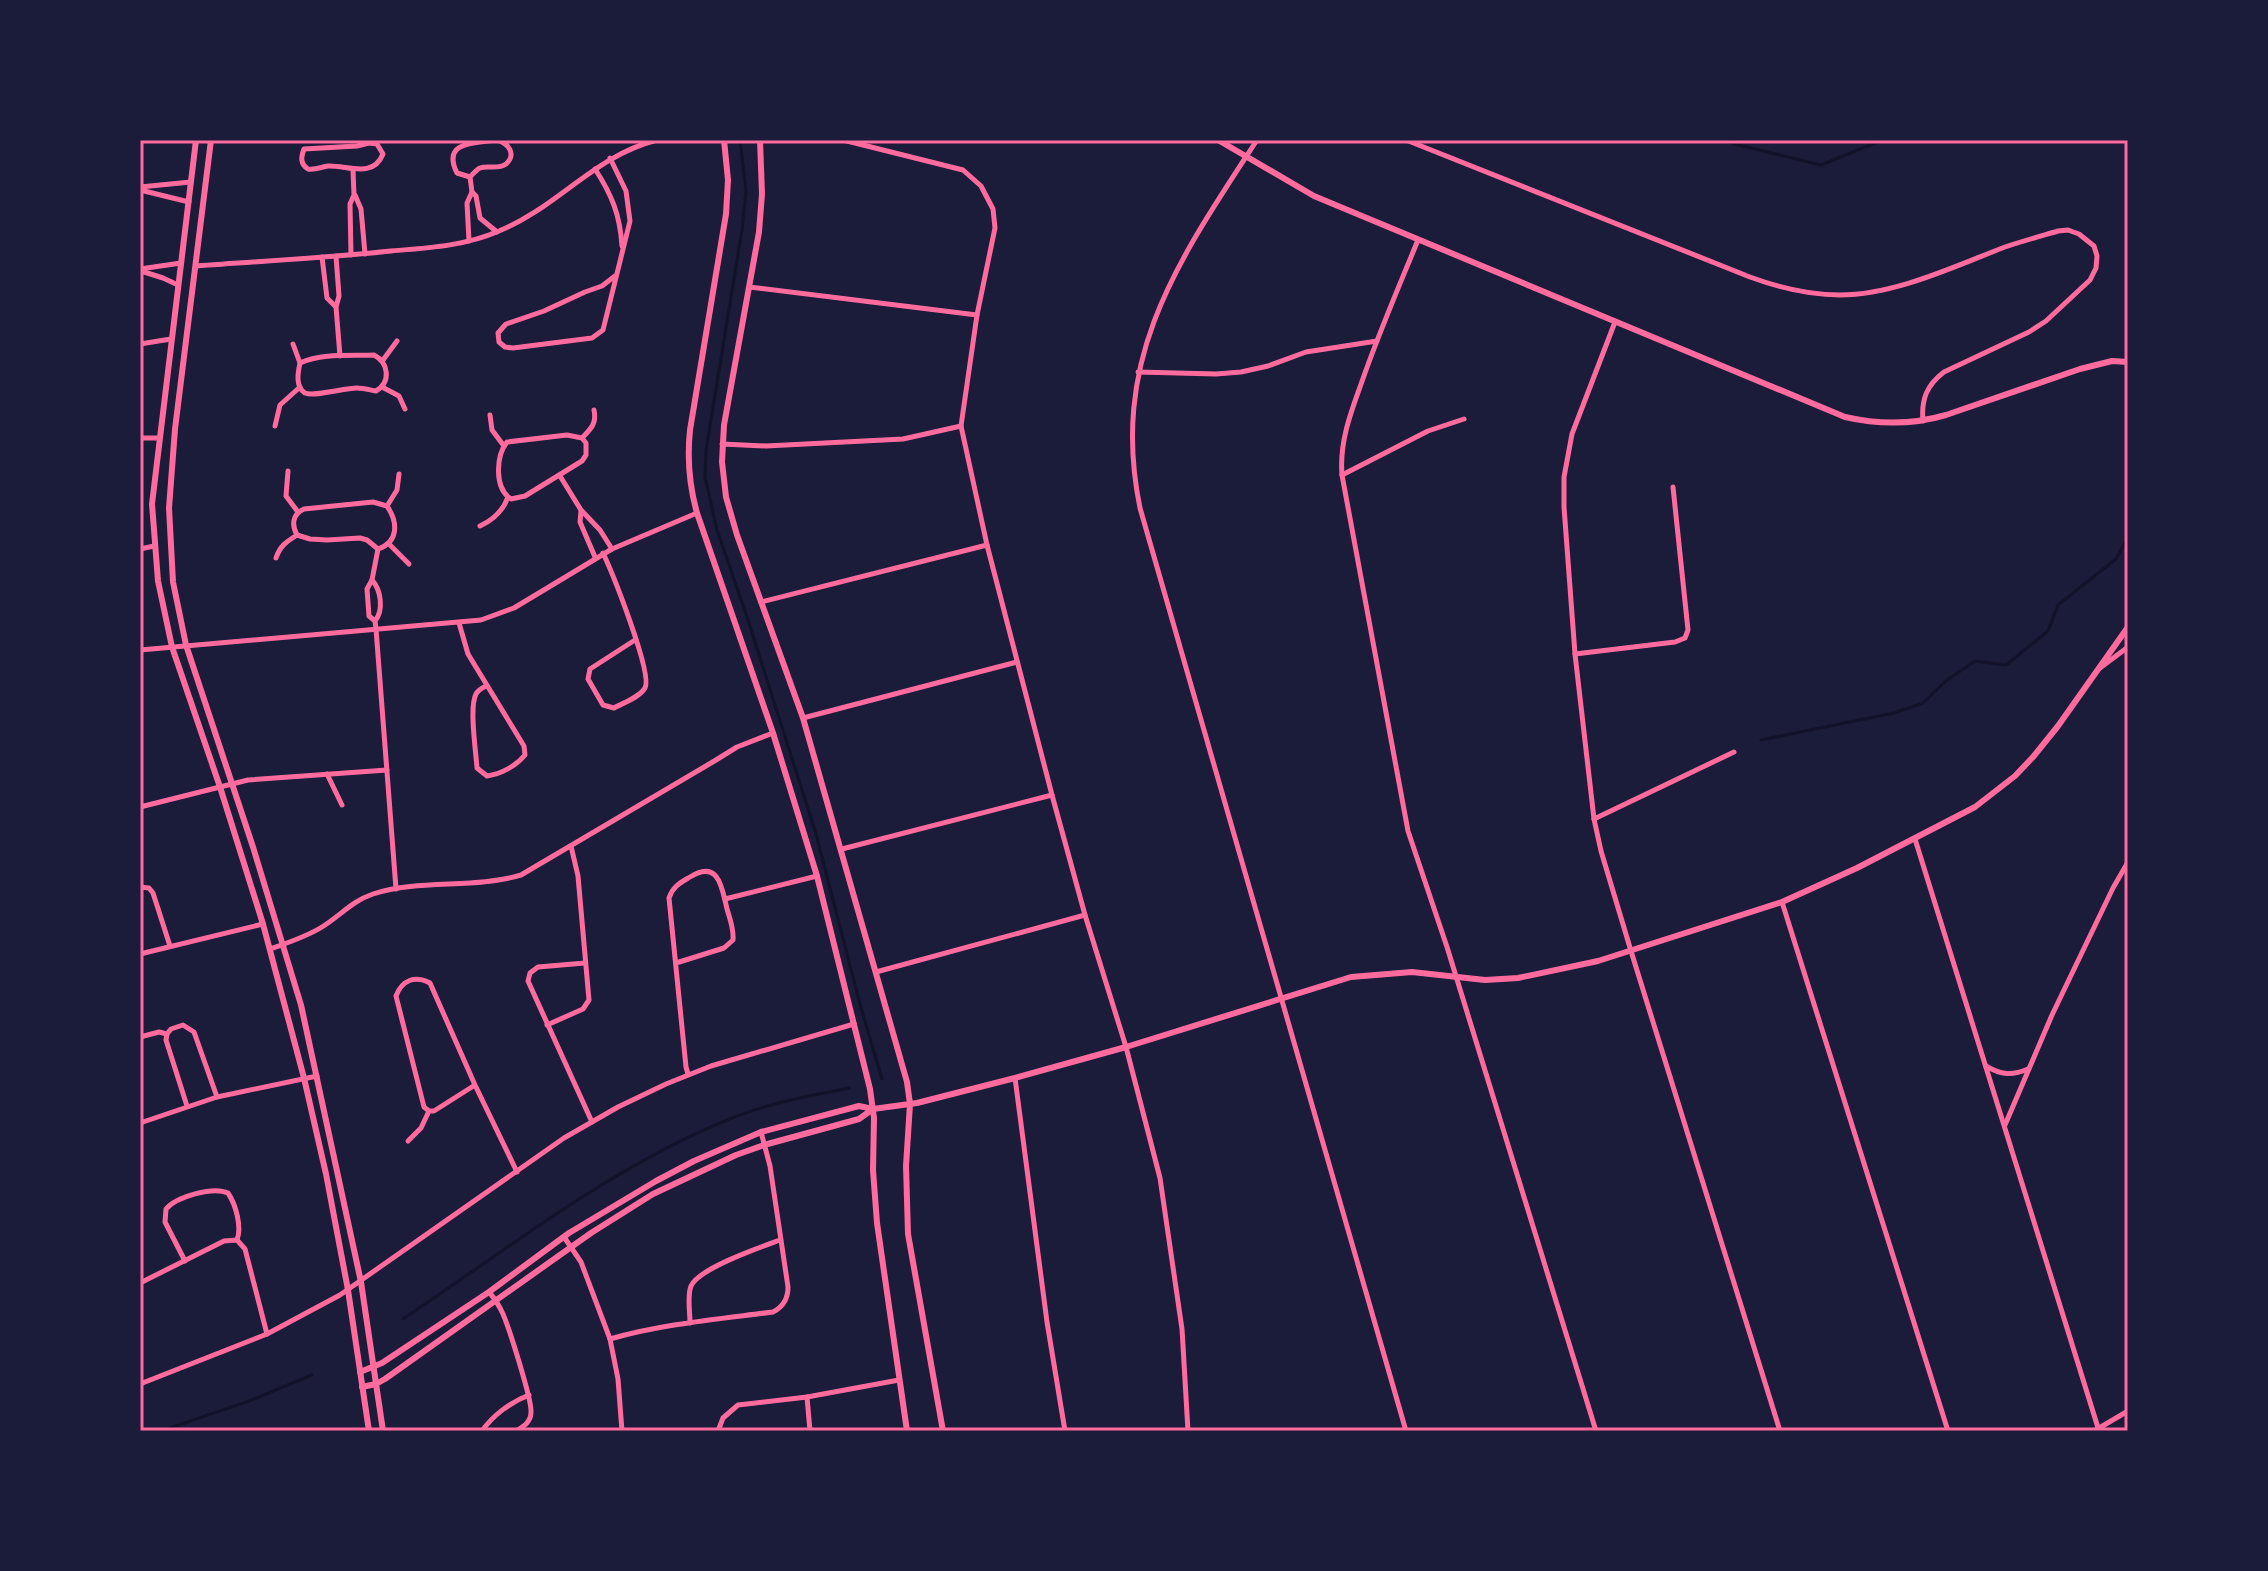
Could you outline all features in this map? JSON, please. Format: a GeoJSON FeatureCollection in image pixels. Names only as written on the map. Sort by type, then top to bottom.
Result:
{"type":"FeatureCollection","features":[{"type":"Feature","properties":{"kind":"street"},"geometry":{"type":"LineString","coordinates":[[196,140],[152,504],[159,591],[172,647],[263,924],[304,1078],[348,1290],[369,1431]]}},
{"type":"Feature","properties":{"kind":"street"},"geometry":{"type":"LineString","coordinates":[[211,140],[175,429],[169,508],[173,582],[186,645],[233,784],[301,1005],[361,1282],[383,1431]]}},
{"type":"Feature","properties":{"kind":"street"},"geometry":{"type":"LineString","coordinates":[[497,140],[510,148],[510,157],[503,166],[479,168],[470,177],[462,176],[454,168],[455,153],[463,144],[497,140]]}},
{"type":"Feature","properties":{"kind":"street"},"geometry":{"type":"LineString","coordinates":[[196,266],[365,254],[469,241],[497,232],[536,212],[610,158],[657,140]]}},
{"type":"Feature","properties":{"kind":"street"},"geometry":{"type":"LineString","coordinates":[[724,140],[728,180],[726,214],[689,446],[689,474],[697,513],[773,733],[817,876],[854,1024],[873,1109],[877,1223],[907,1431]]}},
{"type":"Feature","properties":{"kind":"street"},"geometry":{"type":"LineString","coordinates":[[760,140],[761,213],[722,444],[726,497],[803,718],[907,1082],[910,1104],[906,1178],[908,1234],[943,1431]]}},
{"type":"Feature","properties":{"kind":"street"},"geometry":{"type":"LineString","coordinates":[[843,140],[963,170],[981,186],[993,209],[995,228],[977,315],[961,426],[987,545],[1052,795],[1126,1047],[1160,1178],[1182,1329],[1188,1431]]}},
{"type":"Feature","properties":{"kind":"street"},"geometry":{"type":"LineString","coordinates":[[1218,140],[1314,196],[1845,417],[1890,423],[1923,421],[2080,369],[2112,361],[2128,362]]}},
{"type":"Feature","properties":{"kind":"street"},"geometry":{"type":"LineString","coordinates":[[1257,140],[1177,270],[1152,323],[1138,372],[1133,408],[1135,478],[1140,508],[1406,1431]]}},
{"type":"Feature","properties":{"kind":"street"},"geometry":{"type":"LineString","coordinates":[[1406,140],[1750,277],[1803,293],[1863,294],[1884,289],[2058,231],[2068,230],[2088,239],[2097,256],[2090,280],[2046,321],[2029,332],[1944,372],[1933,381],[1924,398],[1923,421]]}},
{"type":"Feature","properties":{"kind":"street"},"geometry":{"type":"LineString","coordinates":[[377,144],[383,154],[378,164],[353,170],[328,166],[308,169],[302,163],[302,154],[304,149],[310,147],[377,144]]}},
{"type":"Feature","properties":{"kind":"street"},"geometry":{"type":"LineString","coordinates":[[610,158],[626,191],[630,221],[604,328],[595,337],[510,348],[498,340],[503,325],[606,285],[615,276]]}},
{"type":"Feature","properties":{"kind":"street"},"geometry":{"type":"LineString","coordinates":[[595,169],[614,203],[622,250]]}},
{"type":"Feature","properties":{"kind":"street"},"geometry":{"type":"LineString","coordinates":[[353,170],[354,195],[361,209],[365,254]]}},
{"type":"Feature","properties":{"kind":"street"},"geometry":{"type":"LineString","coordinates":[[469,241],[467,203],[472,192],[470,177]]}},
{"type":"Feature","properties":{"kind":"street"},"geometry":{"type":"LineString","coordinates":[[140,189],[191,182]]}},
{"type":"Feature","properties":{"kind":"street"},"geometry":{"type":"LineString","coordinates":[[140,189],[189,202]]}},
{"type":"Feature","properties":{"kind":"street"},"geometry":{"type":"LineString","coordinates":[[472,192],[476,196],[480,218],[497,232]]}},
{"type":"Feature","properties":{"kind":"street"},"geometry":{"type":"LineString","coordinates":[[351,255],[350,204],[354,195]]}},
{"type":"Feature","properties":{"kind":"street"},"geometry":{"type":"LineString","coordinates":[[1418,240],[1344,433],[1342,475],[1408,831],[1596,1431]]}},
{"type":"Feature","properties":{"kind":"street"},"geometry":{"type":"LineString","coordinates":[[336,256],[340,356]]}},
{"type":"Feature","properties":{"kind":"street"},"geometry":{"type":"LineString","coordinates":[[322,257],[327,298],[336,307]]}},
{"type":"Feature","properties":{"kind":"street"},"geometry":{"type":"LineString","coordinates":[[140,270],[181,263]]}},
{"type":"Feature","properties":{"kind":"street"},"geometry":{"type":"LineString","coordinates":[[140,270],[178,285]]}},
{"type":"Feature","properties":{"kind":"street"},"geometry":{"type":"LineString","coordinates":[[749,287],[977,315]]}},
{"type":"Feature","properties":{"kind":"street"},"geometry":{"type":"LineString","coordinates":[[593,289],[605,292],[610,301]]}},
{"type":"Feature","properties":{"kind":"street"},"geometry":{"type":"LineString","coordinates":[[1615,322],[1575,425],[1564,477],[1575,654],[1594,819],[1631,951],[1780,1431]]}},
{"type":"Feature","properties":{"kind":"street"},"geometry":{"type":"LineString","coordinates":[[140,344],[171,339]]}},
{"type":"Feature","properties":{"kind":"street"},"geometry":{"type":"LineString","coordinates":[[383,360],[397,341]]}},
{"type":"Feature","properties":{"kind":"street"},"geometry":{"type":"LineString","coordinates":[[1138,372],[1241,372],[1306,352],[1377,341]]}},
{"type":"Feature","properties":{"kind":"street"},"geometry":{"type":"LineString","coordinates":[[293,344],[300,363],[300,387],[306,393],[359,388],[376,391],[386,380],[386,366],[374,355],[309,359],[300,363]]}},
{"type":"Feature","properties":{"kind":"street"},"geometry":{"type":"LineString","coordinates":[[275,426],[280,405],[300,387]]}},
{"type":"Feature","properties":{"kind":"street"},"geometry":{"type":"LineString","coordinates":[[382,387],[399,396],[405,409]]}},
{"type":"Feature","properties":{"kind":"street"},"geometry":{"type":"LineString","coordinates":[[582,438],[593,427],[596,419],[594,410]]}},
{"type":"Feature","properties":{"kind":"street"},"geometry":{"type":"LineString","coordinates":[[490,415],[492,430],[504,446]]}},
{"type":"Feature","properties":{"kind":"street"},"geometry":{"type":"LineString","coordinates":[[1342,475],[1428,431],[1464,419]]}},
{"type":"Feature","properties":{"kind":"street"},"geometry":{"type":"LineString","coordinates":[[722,444],[766,446],[903,439],[961,426]]}},
{"type":"Feature","properties":{"kind":"street"},"geometry":{"type":"LineString","coordinates":[[567,435],[582,438],[586,443],[586,455],[560,476],[516,499],[508,497],[501,488],[499,459],[507,442],[567,435]]}},
{"type":"Feature","properties":{"kind":"street"},"geometry":{"type":"LineString","coordinates":[[140,438],[159,438]]}},
{"type":"Feature","properties":{"kind":"street"},"geometry":{"type":"LineString","coordinates":[[288,471],[286,496],[298,512]]}},
{"type":"Feature","properties":{"kind":"street"},"geometry":{"type":"LineString","coordinates":[[387,506],[397,490],[399,474]]}},
{"type":"Feature","properties":{"kind":"street"},"geometry":{"type":"LineString","coordinates":[[560,476],[581,510],[600,530],[612,549]]}},
{"type":"Feature","properties":{"kind":"street"},"geometry":{"type":"LineString","coordinates":[[1575,654],[1675,642],[1685,638],[1688,630],[1673,487]]}},
{"type":"Feature","properties":{"kind":"street"},"geometry":{"type":"LineString","coordinates":[[480,526],[491,521],[504,507],[508,497]]}},
{"type":"Feature","properties":{"kind":"street"},"geometry":{"type":"LineString","coordinates":[[297,535],[293,524],[298,512],[304,509],[373,502],[387,506],[394,525],[389,544],[378,549]]}},
{"type":"Feature","properties":{"kind":"street"},"geometry":{"type":"LineString","coordinates":[[581,510],[580,522],[595,557]]}},
{"type":"Feature","properties":{"kind":"street"},"geometry":{"type":"LineString","coordinates":[[140,650],[481,620],[503,614],[603,553],[697,513]]}},
{"type":"Feature","properties":{"kind":"street"},"geometry":{"type":"LineString","coordinates":[[276,558],[284,543],[297,535],[318,539],[360,538],[378,549]]}},
{"type":"Feature","properties":{"kind":"street"},"geometry":{"type":"LineString","coordinates":[[389,544],[409,564]]}},
{"type":"Feature","properties":{"kind":"street"},"geometry":{"type":"LineString","coordinates":[[761,602],[987,545]]}},
{"type":"Feature","properties":{"kind":"street"},"geometry":{"type":"LineString","coordinates":[[140,549],[154,546]]}},
{"type":"Feature","properties":{"kind":"street"},"geometry":{"type":"LineString","coordinates":[[378,549],[372,580],[367,589],[369,616],[375,621],[376,629],[396,889]]}},
{"type":"Feature","properties":{"kind":"street"},"geometry":{"type":"LineString","coordinates":[[603,553],[616,578],[647,678],[643,692],[614,708],[603,705],[588,679],[590,669],[635,640]]}},
{"type":"Feature","properties":{"kind":"street"},"geometry":{"type":"LineString","coordinates":[[372,580],[379,587],[380,615],[375,621]]}},
{"type":"Feature","properties":{"kind":"street"},"geometry":{"type":"LineString","coordinates":[[459,623],[468,654],[524,746],[525,755],[519,762],[496,775],[487,776],[477,768],[473,727],[474,697],[486,686]]}},
{"type":"Feature","properties":{"kind":"street"},"geometry":{"type":"LineString","coordinates":[[360,1372],[373,1368],[489,1292],[564,1237],[656,1181],[761,1132],[859,1106],[873,1109],[910,1104],[1015,1078],[1351,977],[1412,972],[1485,980],[1518,978],[1598,961],[1782,902],[1975,807],[2015,776],[2058,726],[2128,627]]}},
{"type":"Feature","properties":{"kind":"street"},"geometry":{"type":"LineString","coordinates":[[2099,669],[2128,647]]}},
{"type":"Feature","properties":{"kind":"street"},"geometry":{"type":"LineString","coordinates":[[803,718],[1017,662]]}},
{"type":"Feature","properties":{"kind":"street"},"geometry":{"type":"LineString","coordinates":[[270,949],[324,926],[363,898],[396,889],[508,879],[535,868],[737,747],[773,733]]}},
{"type":"Feature","properties":{"kind":"street"},"geometry":{"type":"LineString","coordinates":[[1594,819],[1734,752]]}},
{"type":"Feature","properties":{"kind":"street"},"geometry":{"type":"LineString","coordinates":[[140,807],[248,780],[387,770]]}},
{"type":"Feature","properties":{"kind":"street"},"geometry":{"type":"LineString","coordinates":[[327,774],[342,805]]}},
{"type":"Feature","properties":{"kind":"street"},"geometry":{"type":"LineString","coordinates":[[842,849],[1052,795]]}},
{"type":"Feature","properties":{"kind":"street"},"geometry":{"type":"LineString","coordinates":[[1915,839],[2097,1430],[2128,1411]]}},
{"type":"Feature","properties":{"kind":"street"},"geometry":{"type":"LineString","coordinates":[[547,1025],[586,1006],[589,997],[578,876],[571,846]]}},
{"type":"Feature","properties":{"kind":"street"},"geometry":{"type":"LineString","coordinates":[[2005,1126],[2028,1069],[2128,862]]}},
{"type":"Feature","properties":{"kind":"street"},"geometry":{"type":"LineString","coordinates":[[676,963],[724,948],[732,942],[733,931],[719,879],[708,871],[698,872],[675,886],[669,905],[688,1075]]}},
{"type":"Feature","properties":{"kind":"street"},"geometry":{"type":"LineString","coordinates":[[725,900],[817,876]]}},
{"type":"Feature","properties":{"kind":"street"},"geometry":{"type":"LineString","coordinates":[[140,887],[149,888],[153,893],[170,946]]}},
{"type":"Feature","properties":{"kind":"street"},"geometry":{"type":"LineString","coordinates":[[1782,902],[1948,1431]]}},
{"type":"Feature","properties":{"kind":"street"},"geometry":{"type":"LineString","coordinates":[[876,972],[1085,915]]}},
{"type":"Feature","properties":{"kind":"street"},"geometry":{"type":"LineString","coordinates":[[140,954],[263,924]]}},
{"type":"Feature","properties":{"kind":"street"},"geometry":{"type":"LineString","coordinates":[[585,963],[538,967],[530,973],[528,983],[592,1122]]}},
{"type":"Feature","properties":{"kind":"street"},"geometry":{"type":"LineString","coordinates":[[429,1111],[422,1104],[396,996],[408,980],[430,983],[517,1172]]}},
{"type":"Feature","properties":{"kind":"street"},"geometry":{"type":"LineString","coordinates":[[140,1384],[267,1334],[348,1290],[592,1122],[646,1093],[735,1058],[854,1024]]}},
{"type":"Feature","properties":{"kind":"street"},"geometry":{"type":"LineString","coordinates":[[187,1106],[166,1040],[171,1029],[183,1025],[194,1032],[217,1097]]}},
{"type":"Feature","properties":{"kind":"street"},"geometry":{"type":"LineString","coordinates":[[140,1037],[159,1032],[167,1034]]}},
{"type":"Feature","properties":{"kind":"street"},"geometry":{"type":"LineString","coordinates":[[1985,1065],[2008,1075],[2028,1069]]}},
{"type":"Feature","properties":{"kind":"street"},"geometry":{"type":"LineString","coordinates":[[140,1123],[217,1097],[318,1075]]}},
{"type":"Feature","properties":{"kind":"street"},"geometry":{"type":"LineString","coordinates":[[1015,1078],[1045,1307],[1065,1431]]}},
{"type":"Feature","properties":{"kind":"street"},"geometry":{"type":"LineString","coordinates":[[429,1111],[434,1111],[475,1085]]}},
{"type":"Feature","properties":{"kind":"street"},"geometry":{"type":"LineString","coordinates":[[362,1387],[376,1384],[612,1219],[653,1194],[708,1167],[764,1145],[859,1119],[873,1109]]}},
{"type":"Feature","properties":{"kind":"street"},"geometry":{"type":"LineString","coordinates":[[408,1141],[421,1128],[429,1111]]}},
{"type":"Feature","properties":{"kind":"street"},"geometry":{"type":"LineString","coordinates":[[610,1339],[690,1323],[773,1312],[782,1306],[788,1291],[770,1166],[761,1132]]}},
{"type":"Feature","properties":{"kind":"street"},"geometry":{"type":"LineString","coordinates":[[185,1261],[165,1222],[165,1212],[174,1202],[213,1189],[228,1193],[239,1227],[237,1240]]}},
{"type":"Feature","properties":{"kind":"street"},"geometry":{"type":"LineString","coordinates":[[564,1237],[581,1262],[610,1339],[618,1379],[622,1431]]}},
{"type":"Feature","properties":{"kind":"street"},"geometry":{"type":"LineString","coordinates":[[237,1240],[245,1249],[267,1334]]}},
{"type":"Feature","properties":{"kind":"street"},"geometry":{"type":"LineString","coordinates":[[140,1283],[224,1241],[237,1240]]}},
{"type":"Feature","properties":{"kind":"street"},"geometry":{"type":"LineString","coordinates":[[690,1323],[689,1294],[697,1278],[740,1255],[780,1240]]}},
{"type":"Feature","properties":{"kind":"street"},"geometry":{"type":"LineString","coordinates":[[489,1292],[504,1317],[529,1395],[529,1420],[516,1431]]}},
{"type":"Feature","properties":{"kind":"street"},"geometry":{"type":"LineString","coordinates":[[718,1431],[723,1418],[738,1405],[807,1397],[899,1380]]}},
{"type":"Feature","properties":{"kind":"street"},"geometry":{"type":"LineString","coordinates":[[482,1431],[495,1416],[529,1395]]}},
{"type":"Feature","properties":{"kind":"street"},"geometry":{"type":"LineString","coordinates":[[807,1397],[810,1431]]}},
{"type":"Feature","properties":{"kind":"waterway"},"geometry":{"type":"LineString","coordinates":[[740,140],[746,191],[742,230],[706,450],[705,477],[717,530],[816,834],[882,1079]]}},
{"type":"Feature","properties":{"kind":"waterway"},"geometry":{"type":"LineString","coordinates":[[1726,140],[1821,165],[1883,140]]}},
{"type":"Feature","properties":{"kind":"waterway"},"geometry":{"type":"LineString","coordinates":[[1761,740],[1894,713],[1923,703],[1947,680],[1975,661],[2006,665],[2048,631],[2058,605],[2116,559],[2128,537]]}},
{"type":"Feature","properties":{"kind":"waterway"},"geometry":{"type":"LineString","coordinates":[[403,1319],[599,1186],[682,1140],[755,1110],[849,1088]]}},
{"type":"Feature","properties":{"kind":"waterway"},"geometry":{"type":"LineString","coordinates":[[161,1431],[249,1401],[312,1375]]}}]}
